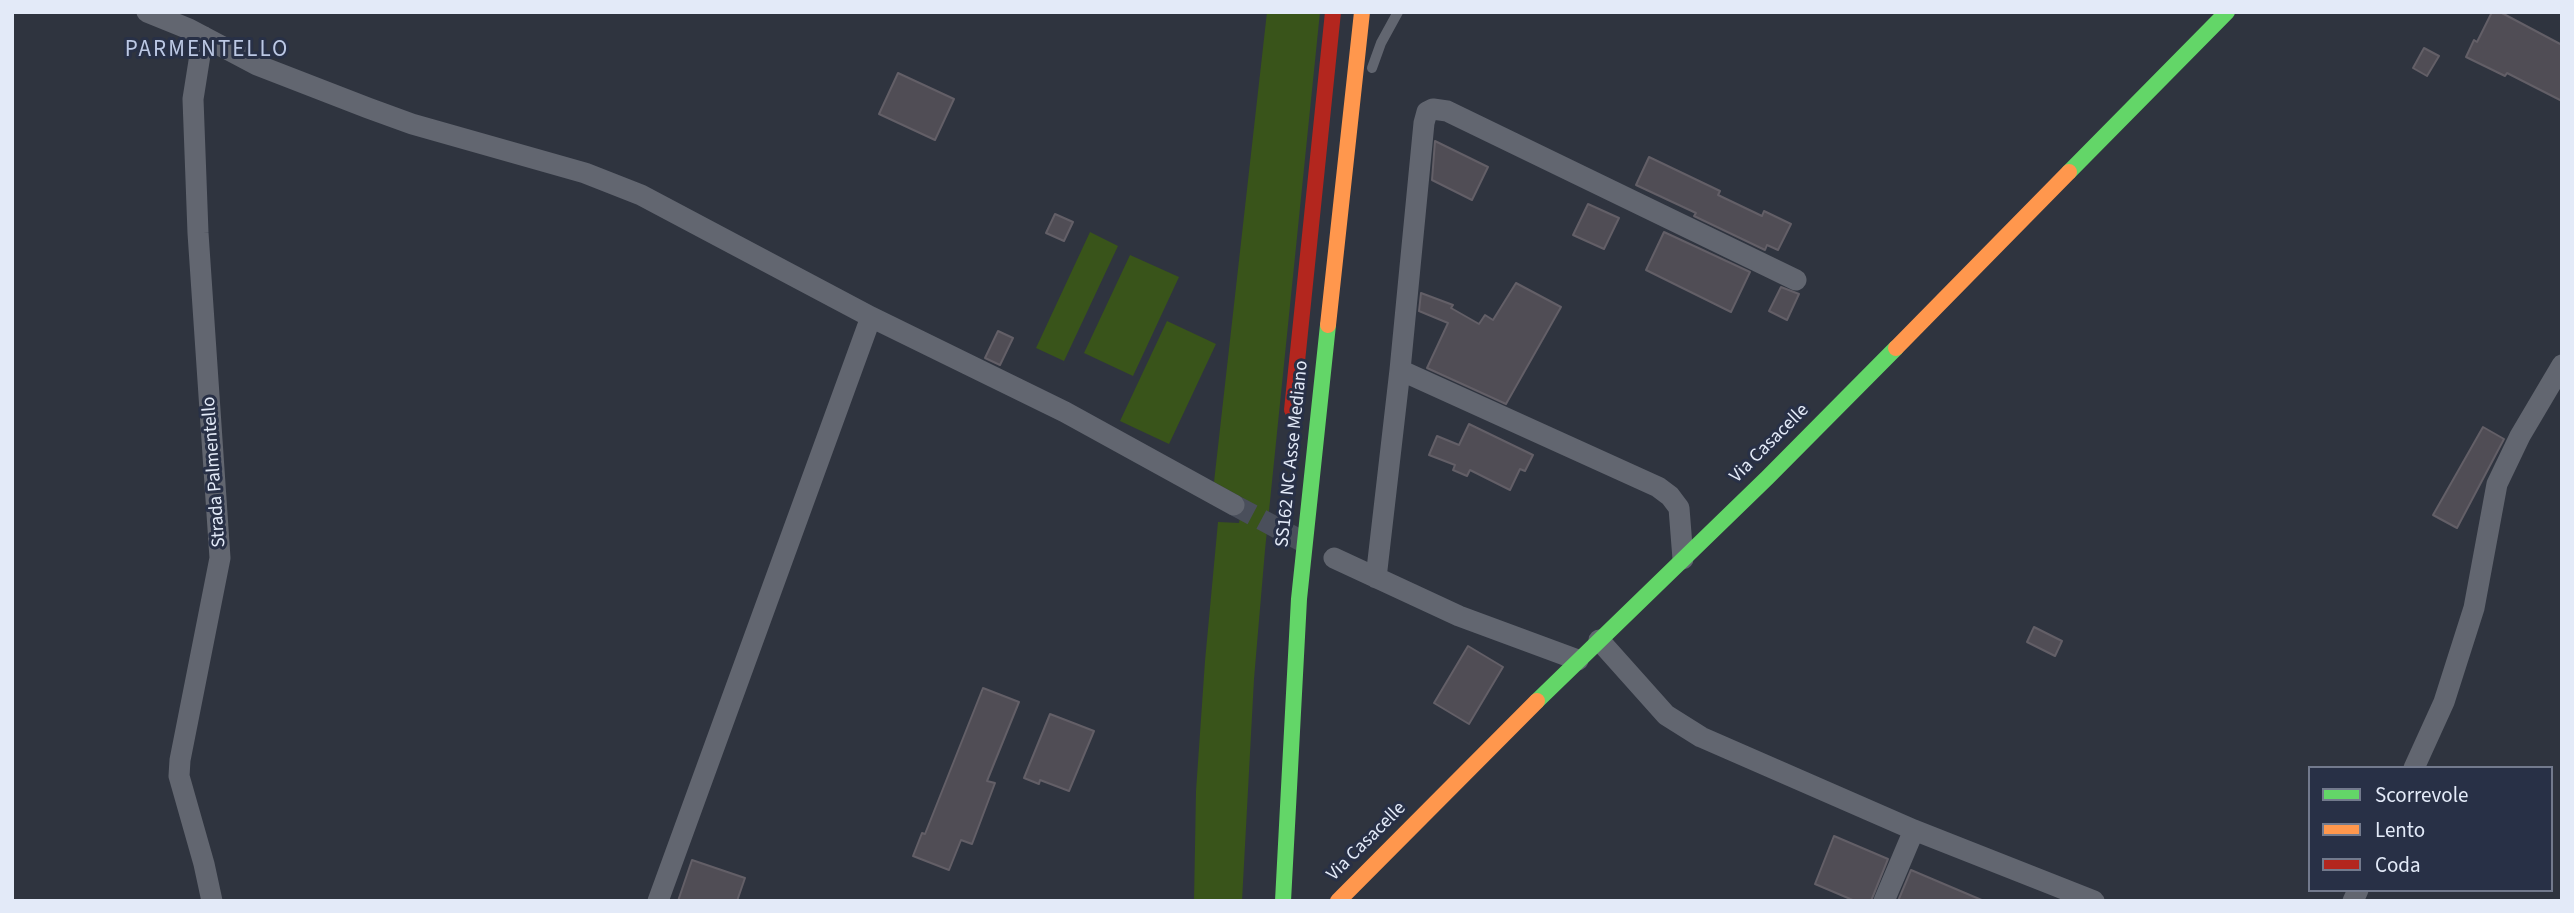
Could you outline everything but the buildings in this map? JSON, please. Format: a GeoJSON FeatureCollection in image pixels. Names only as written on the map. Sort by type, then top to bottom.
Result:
{"type":"FeatureCollection","features":[{"type":"Feature","properties":{"kind":"main road","name":"SS162 NC Asse Mediano"},"geometry":{"type":"LineString","coordinates":[[1290,427],[1334,12]]}},
{"type":"Feature","properties":{"kind":"main road","name":"SS162 NC Asse Mediano"},"geometry":{"type":"LineString","coordinates":[[1283,901],[1299,599],[1362,12]]}},
{"type":"Feature","properties":{"kind":"main road","name":"Via Casacelle"},"geometry":{"type":"LineString","coordinates":[[1339,900],[1578,660],[1766,478],[2227,12]]}},
{"type":"Feature","properties":{"kind":"street"},"geometry":{"type":"LineString","coordinates":[[147,12],[195,26],[257,65],[368,108],[412,124],[585,173],[641,195],[871,317],[1065,412],[1234,505]]}},
{"type":"Feature","properties":{"kind":"street","name":"Strada Palmentello"},"geometry":{"type":"LineString","coordinates":[[195,26],[193,99],[198,233],[220,558],[179,776],[212,901]]}},
{"type":"Feature","properties":{"kind":"street"},"geometry":{"type":"LineString","coordinates":[[1376,578],[1401,369],[1427,111],[1447,111],[1796,280]]}},
{"type":"Feature","properties":{"kind":"street"},"geometry":{"type":"LineString","coordinates":[[658,901],[871,317]]}},
{"type":"Feature","properties":{"kind":"street"},"geometry":{"type":"LineString","coordinates":[[2415,766],[2444,702],[2474,608],[2497,484],[2519,436],[2562,365]]}},
{"type":"Feature","properties":{"kind":"street"},"geometry":{"type":"LineString","coordinates":[[1401,369],[1658,487],[1670,496],[1679,508],[1683,559]]}},
{"type":"Feature","properties":{"kind":"street"},"geometry":{"type":"LineString","coordinates":[[1334,558],[1459,616],[1578,660]]}},
{"type":"Feature","properties":{"kind":"street"},"geometry":{"type":"LineString","coordinates":[[1599,640],[1666,715],[1701,737],[1914,830],[2094,901]]}},
{"type":"Feature","properties":{"kind":"street"},"geometry":{"type":"LineString","coordinates":[[1884,901],[1914,830]]}},
{"type":"Feature","properties":{"kind":"lane"},"geometry":{"type":"LineString","coordinates":[[1350,130],[1381,43],[1398,12]]}},
{"type":"Feature","properties":{"kind":"green space"},"geometry":{"type":"Polygon","coordinates":[[[1267,12],[1320,12],[1265,550],[1254,679],[1242,901],[1194,901],[1196,791],[1218,522],[1239,523],[1243,498],[1214,482],[1267,12]]]}},
{"type":"Feature","properties":{"kind":"green space"},"geometry":{"type":"Polygon","coordinates":[[[1090,232],[1118,246],[1064,361],[1036,348],[1090,232]]]}},
{"type":"Feature","properties":{"kind":"green space"},"geometry":{"type":"Polygon","coordinates":[[[1130,255],[1179,277],[1133,376],[1084,353],[1130,255]]]}},
{"type":"Feature","properties":{"kind":"green space"},"geometry":{"type":"Polygon","coordinates":[[[1167,321],[1216,344],[1169,444],[1120,421],[1167,321]]]}},
{"type":"Feature","properties":{"kind":"tunnel"},"geometry":{"type":"LineString","coordinates":[[1234,505],[1311,546]]}},
{"type":"Feature","properties":{"kind":"traffic: fast"},"geometry":{"type":"LineString","coordinates":[[2069,172],[2227,12]]}},
{"type":"Feature","properties":{"kind":"traffic: fast"},"geometry":{"type":"LineString","coordinates":[[1283,901],[1299,599],[1328,325]]}},
{"type":"Feature","properties":{"kind":"traffic: fast"},"geometry":{"type":"LineString","coordinates":[[1537,701],[1767,478],[1896,348]]}},
{"type":"Feature","properties":{"kind":"traffic: slow"},"geometry":{"type":"LineString","coordinates":[[1328,325],[1362,12]]}},
{"type":"Feature","properties":{"kind":"traffic: slow"},"geometry":{"type":"LineString","coordinates":[[1896,348],[2069,172]]}},
{"type":"Feature","properties":{"kind":"traffic: slow"},"geometry":{"type":"LineString","coordinates":[[1338,901],[1537,701]]}},
{"type":"Feature","properties":{"kind":"traffic: jam"},"geometry":{"type":"LineString","coordinates":[[1292,410],[1333,12]]}},
{"type":"Feature","properties":{"kind":"district","name":"PARMENTELLO"},"geometry":{"type":"Point","coordinates":[207,51]}}]}
